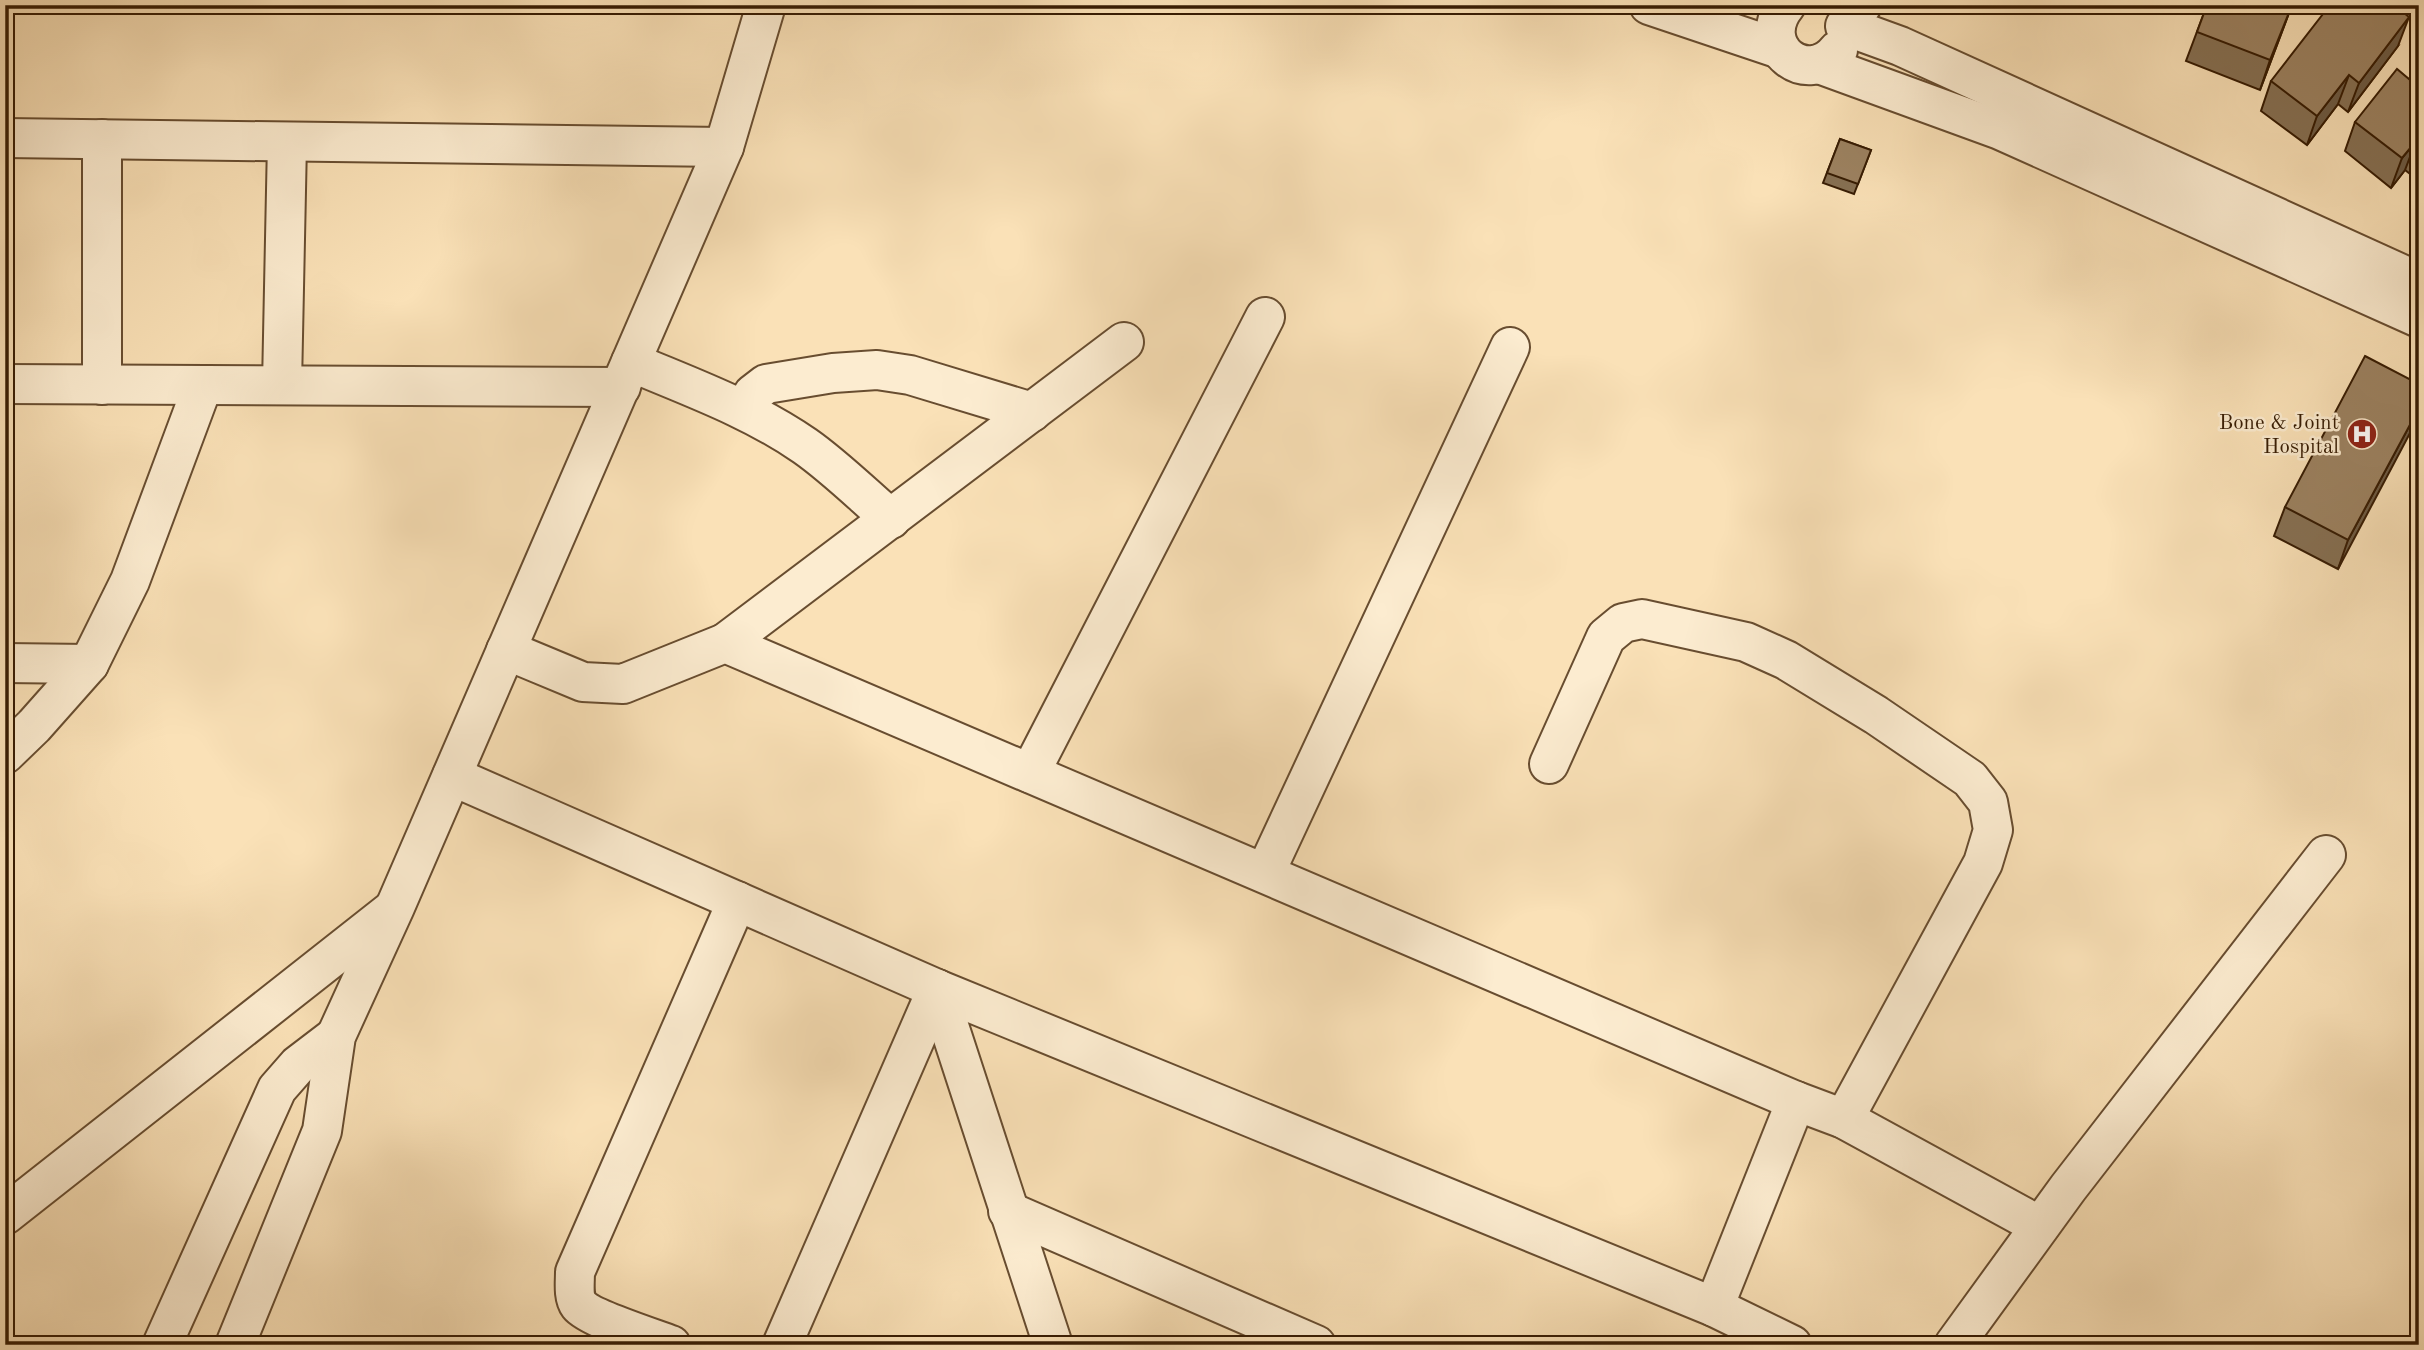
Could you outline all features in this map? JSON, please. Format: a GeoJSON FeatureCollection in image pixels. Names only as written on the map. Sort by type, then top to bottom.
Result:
{"type":"FeatureCollection","features":[{"type":"Feature","properties":{"kind":"street"},"geometry":{"type":"LineString","coordinates":[[235,1345],[321,1130],[336,1036],[452,776],[724,147],[766,5]]}},
{"type":"Feature","properties":{"kind":"street"},"geometry":{"type":"LineString","coordinates":[[1649,5],[1780,49]]}},
{"type":"Feature","properties":{"kind":"street"},"geometry":{"type":"LineString","coordinates":[[1781,6],[1774,28],[1780,49],[1787,58],[1797,63],[1819,64],[2000,130],[2419,318]]}},
{"type":"Feature","properties":{"kind":"street"},"geometry":{"type":"LineString","coordinates":[[1819,64],[1828,60],[1841,46],[1847,12],[1900,46],[2419,282]]}},
{"type":"Feature","properties":{"kind":"street"},"geometry":{"type":"LineString","coordinates":[[5,138],[724,147]]}},
{"type":"Feature","properties":{"kind":"street"},"geometry":{"type":"LineString","coordinates":[[102,385],[103,139]]}},
{"type":"Feature","properties":{"kind":"street"},"geometry":{"type":"LineString","coordinates":[[282,386],[287,142]]}},
{"type":"Feature","properties":{"kind":"street"},"geometry":{"type":"LineString","coordinates":[[1030,773],[1265,317]]}},
{"type":"Feature","properties":{"kind":"street"},"geometry":{"type":"LineString","coordinates":[[506,650],[583,682],[623,684],[725,643],[1124,342]]}},
{"type":"Feature","properties":{"kind":"street"},"geometry":{"type":"LineString","coordinates":[[1265,873],[1510,347]]}},
{"type":"Feature","properties":{"kind":"street"},"geometry":{"type":"LineString","coordinates":[[744,411],[753,394],[766,384],[820,375],[877,370],[910,375],[1032,412]]}},
{"type":"Feature","properties":{"kind":"street"},"geometry":{"type":"LineString","coordinates":[[5,384],[282,386],[626,375],[744,411],[807,447],[891,519]]}},
{"type":"Feature","properties":{"kind":"street"},"geometry":{"type":"LineString","coordinates":[[5,754],[89,664],[130,581],[203,385]]}},
{"type":"Feature","properties":{"kind":"street"},"geometry":{"type":"LineString","coordinates":[[1549,764],[1606,637],[1623,623],[1642,619],[1746,642],[1786,660],[1876,715],[1970,779],[1988,802],[1993,830],[1983,863],[1844,1119]]}},
{"type":"Feature","properties":{"kind":"street"},"geometry":{"type":"LineString","coordinates":[[725,643],[1796,1101],[1844,1119],[2040,1226]]}},
{"type":"Feature","properties":{"kind":"street"},"geometry":{"type":"LineString","coordinates":[[5,663],[89,664]]}},
{"type":"Feature","properties":{"kind":"street"},"geometry":{"type":"LineString","coordinates":[[452,776],[937,989],[1714,1307],[1792,1345]]}},
{"type":"Feature","properties":{"kind":"street"},"geometry":{"type":"LineString","coordinates":[[1954,1345],[2040,1226],[2326,855]]}},
{"type":"Feature","properties":{"kind":"street"},"geometry":{"type":"LineString","coordinates":[[671,1345],[592,1314],[579,1305],[575,1292],[575,1272],[737,901]]}},
{"type":"Feature","properties":{"kind":"street"},"geometry":{"type":"LineString","coordinates":[[5,1215],[394,907]]}},
{"type":"Feature","properties":{"kind":"street"},"geometry":{"type":"LineString","coordinates":[[937,989],[1053,1345]]}},
{"type":"Feature","properties":{"kind":"street"},"geometry":{"type":"LineString","coordinates":[[782,1345],[937,989]]}},
{"type":"Feature","properties":{"kind":"street"},"geometry":{"type":"LineString","coordinates":[[162,1345],[277,1089],[298,1065],[336,1036]]}},
{"type":"Feature","properties":{"kind":"street"},"geometry":{"type":"LineString","coordinates":[[1714,1307],[1796,1101]]}},
{"type":"Feature","properties":{"kind":"street"},"geometry":{"type":"LineString","coordinates":[[1008,1211],[1311,1344]]}},
{"type":"Feature","properties":{"kind":"building"},"geometry":{"type":"Polygon","coordinates":[[[2207,5],[2292,5],[2270,60],[2197,32],[2207,5]]]}},
{"type":"Feature","properties":{"kind":"building"},"geometry":{"type":"Polygon","coordinates":[[[2330,5],[2394,5],[2409,17],[2359,83],[2349,75],[2317,116],[2271,81],[2330,5]]]}},
{"type":"Feature","properties":{"kind":"building"},"geometry":{"type":"Polygon","coordinates":[[[2419,66],[2419,143],[2416,141],[2402,158],[2355,122],[2397,69],[2409,79],[2419,66]]]}},
{"type":"Feature","properties":{"kind":"building"},"geometry":{"type":"Polygon","coordinates":[[[1840,139],[1871,150],[1858,184],[1827,173],[1840,139]]]}},
{"type":"Feature","properties":{"kind":"building"},"geometry":{"type":"Polygon","coordinates":[[[2365,356],[2419,384],[2419,408],[2348,540],[2285,507],[2365,356]]]}},
{"type":"Feature","properties":{"kind":"place","name":"Bone & Joint Hospital"},"geometry":{"type":"Point","coordinates":[2362,434]}}]}
